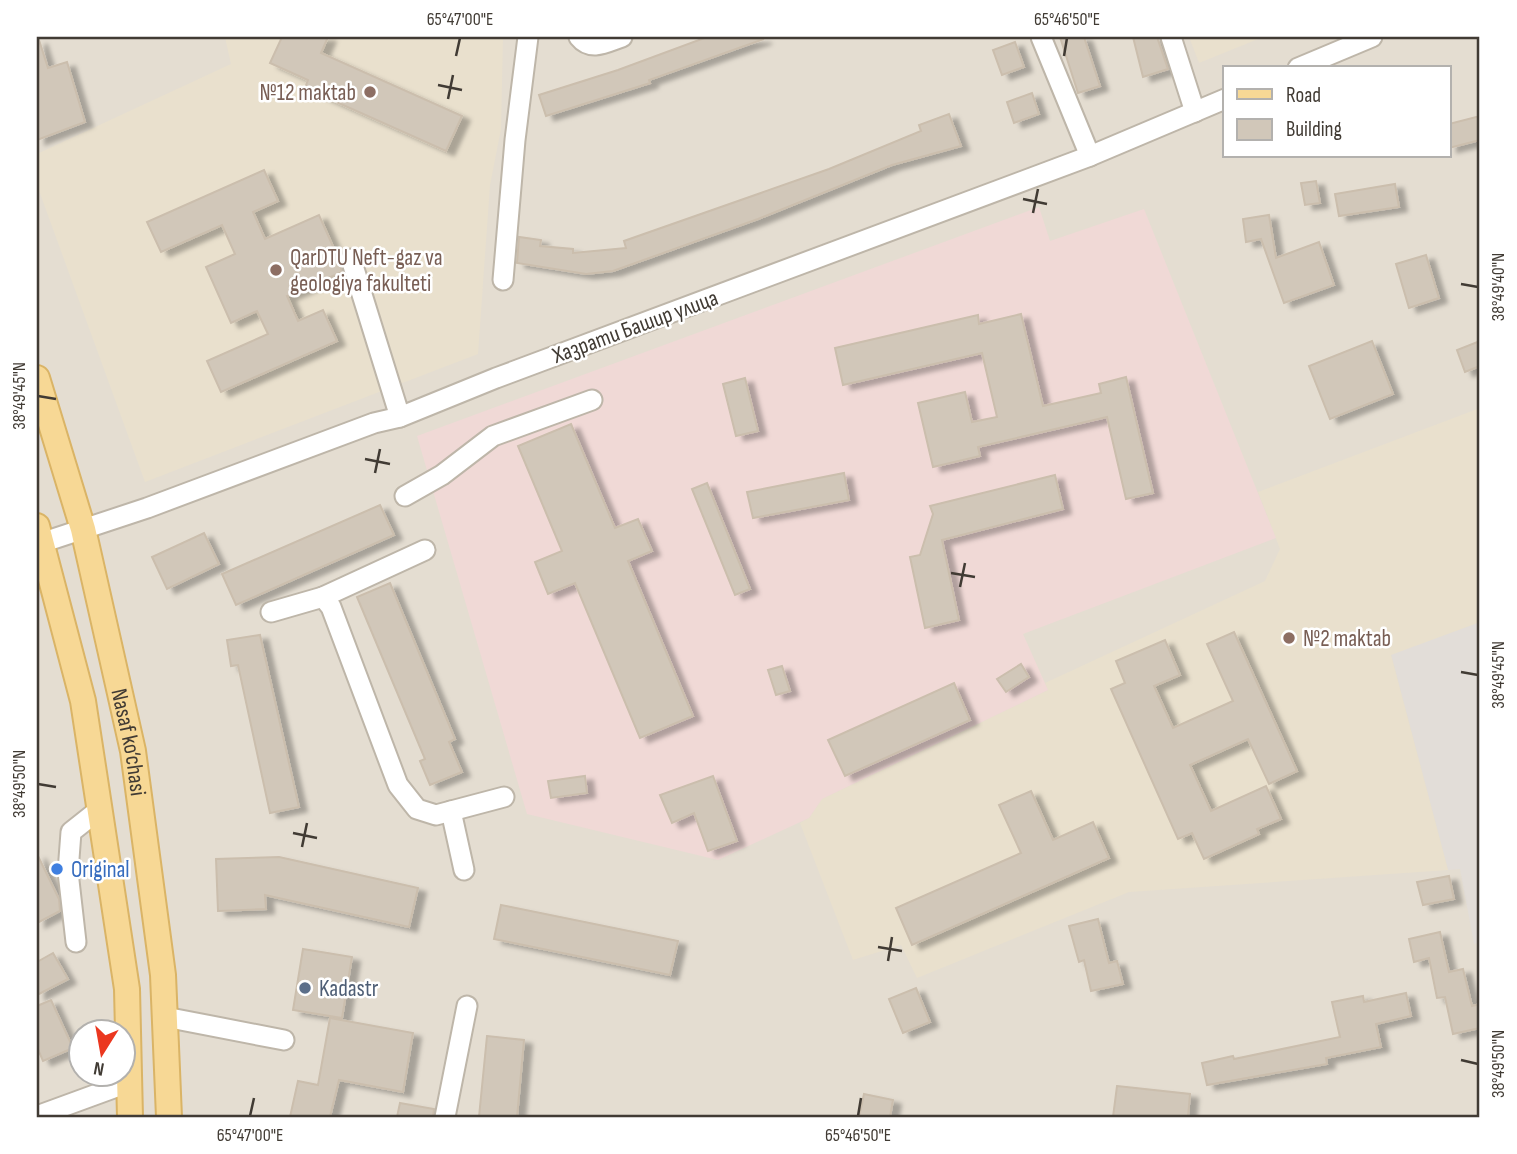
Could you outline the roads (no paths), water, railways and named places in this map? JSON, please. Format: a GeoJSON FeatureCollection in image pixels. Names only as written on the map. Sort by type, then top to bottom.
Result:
{"type":"FeatureCollection","features":[{"type":"Feature","properties":{"kind":"main road","name":"Nasaf ko‘chasi"},"geometry":{"type":"LineString","coordinates":[[37,378],[83,529],[133,751],[163,975],[169,1117]]}},
{"type":"Feature","properties":{"kind":"main road","name":"Nasaf ko‘chasi"},"geometry":{"type":"LineString","coordinates":[[39,535],[83,701],[127,989],[128,1018]]}},
{"type":"Feature","properties":{"kind":"main road","name":"Nasaf ko‘chasi"},"geometry":{"type":"LineString","coordinates":[[130,1088],[130,1117]]}},
{"type":"Feature","properties":{"kind":"street"},"geometry":{"type":"LineString","coordinates":[[503,280],[515,140],[528,37]]}},
{"type":"Feature","properties":{"kind":"street"},"geometry":{"type":"LineString","coordinates":[[579,37],[596,46],[622,37]]}},
{"type":"Feature","properties":{"kind":"street"},"geometry":{"type":"LineString","coordinates":[[1041,37],[1090,156]]}},
{"type":"Feature","properties":{"kind":"street"},"geometry":{"type":"LineString","coordinates":[[1171,37],[1195,112]]}},
{"type":"Feature","properties":{"kind":"street"},"geometry":{"type":"LineString","coordinates":[[1303,66],[1372,37]]}},
{"type":"Feature","properties":{"kind":"street","name":"Хазрати Башир улица"},"geometry":{"type":"LineString","coordinates":[[39,535],[83,529],[374,423],[400,417],[496,378],[1090,156],[1223,100]]}},
{"type":"Feature","properties":{"kind":"street"},"geometry":{"type":"LineString","coordinates":[[351,259],[400,417]]}},
{"type":"Feature","properties":{"kind":"street"},"geometry":{"type":"LineString","coordinates":[[405,496],[442,475],[493,436],[593,400]]}},
{"type":"Feature","properties":{"kind":"street"},"geometry":{"type":"LineString","coordinates":[[271,612],[323,597],[425,550]]}},
{"type":"Feature","properties":{"kind":"street"},"geometry":{"type":"LineString","coordinates":[[323,597],[331,607],[398,785],[417,809],[436,815],[504,796]]}},
{"type":"Feature","properties":{"kind":"street"},"geometry":{"type":"LineString","coordinates":[[76,942],[68,873],[71,832],[100,809]]}},
{"type":"Feature","properties":{"kind":"street"},"geometry":{"type":"LineString","coordinates":[[451,811],[464,870]]}},
{"type":"Feature","properties":{"kind":"street"},"geometry":{"type":"LineString","coordinates":[[445,1117],[467,1006]]}},
{"type":"Feature","properties":{"kind":"street"},"geometry":{"type":"LineString","coordinates":[[165,1017],[284,1040]]}},
{"type":"Feature","properties":{"kind":"street"},"geometry":{"type":"LineString","coordinates":[[37,1116],[114,1088]]}},
{"type":"Feature","properties":{"kind":"place","name":"№12 maktab"},"geometry":{"type":"Point","coordinates":[370,92]}},
{"type":"Feature","properties":{"kind":"place","name":"QarDTU Neft-gaz va geologiya fakulteti"},"geometry":{"type":"Point","coordinates":[276,270]}},
{"type":"Feature","properties":{"kind":"place","name":"№2 maktab"},"geometry":{"type":"Point","coordinates":[1289,638]}},
{"type":"Feature","properties":{"kind":"place","name":"Original"},"geometry":{"type":"Point","coordinates":[57,869]}},
{"type":"Feature","properties":{"kind":"place","name":"Kadastr"},"geometry":{"type":"Point","coordinates":[305,988]}}]}
